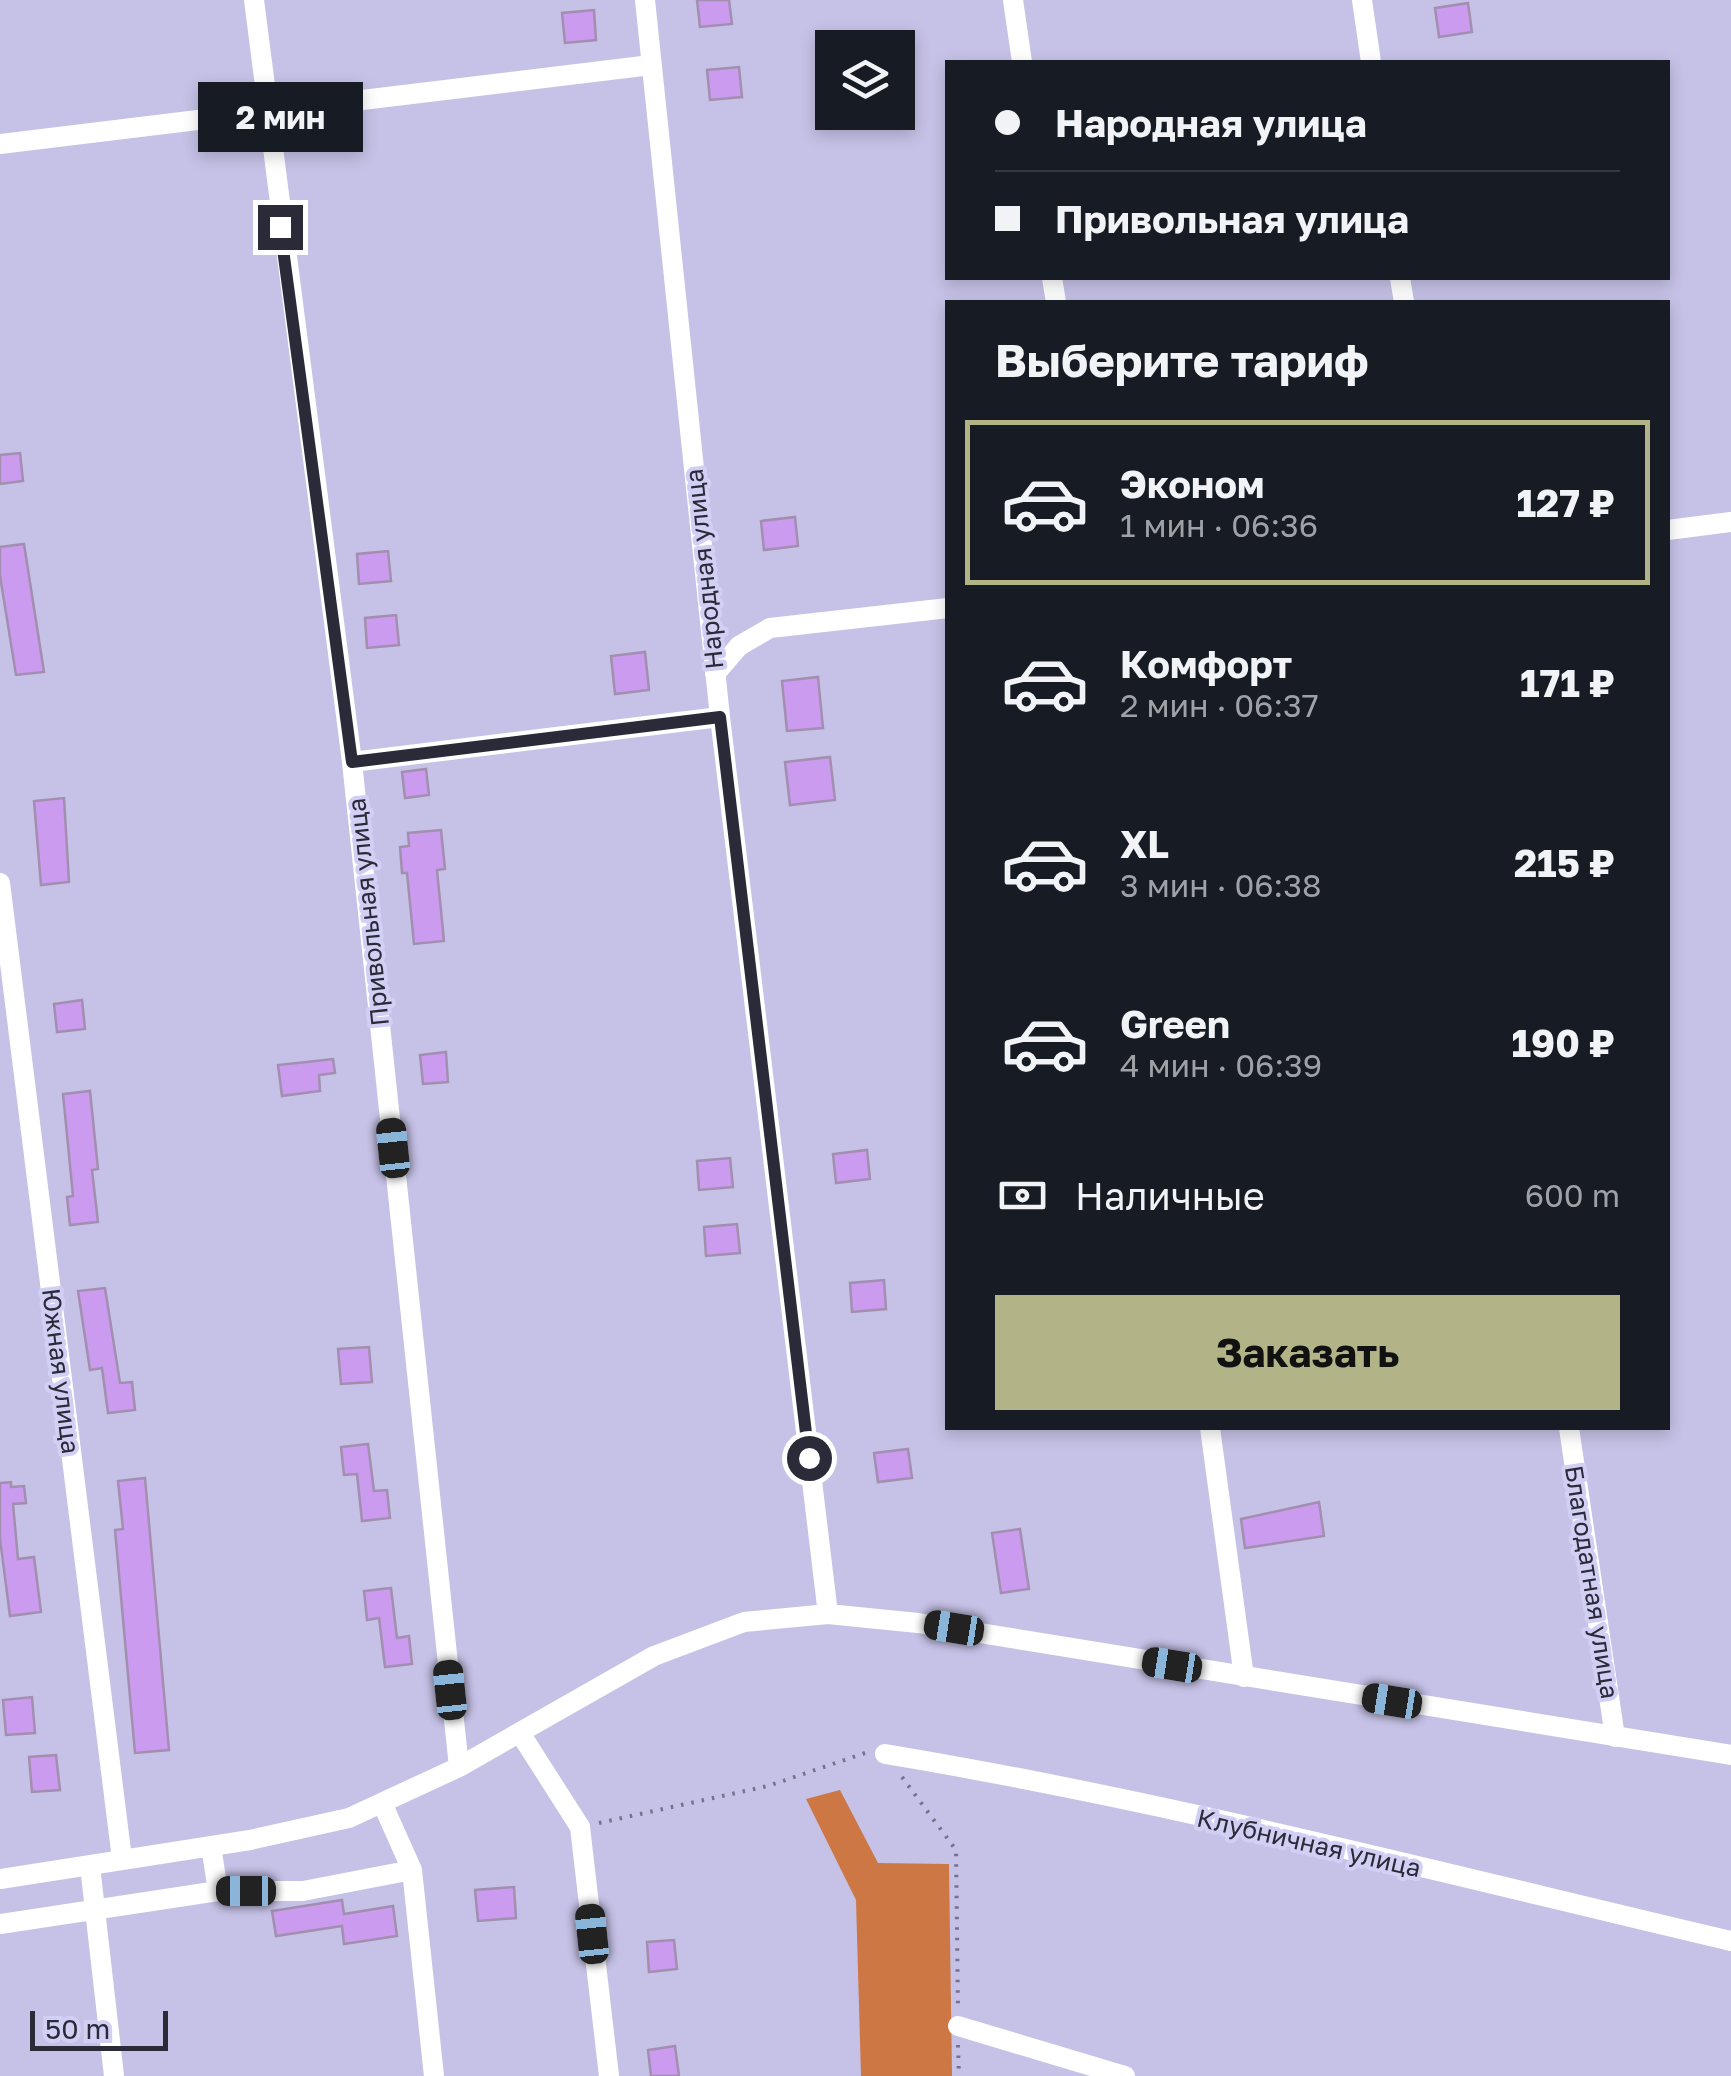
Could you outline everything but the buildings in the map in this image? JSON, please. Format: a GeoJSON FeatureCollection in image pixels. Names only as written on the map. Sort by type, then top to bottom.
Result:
{"type":"FeatureCollection","features":[{"type":"Feature","properties":{"kind":"street","name":"Привольная улица"},"geometry":{"type":"LineString","coordinates":[[254,0],[265,112],[352,762],[459,1767]]}},
{"type":"Feature","properties":{"kind":"street","name":"Народная улица"},"geometry":{"type":"LineString","coordinates":[[645,0],[720,717],[828,1614]]}},
{"type":"Feature","properties":{"kind":"street"},"geometry":{"type":"LineString","coordinates":[[1013,0],[1022,60]]}},
{"type":"Feature","properties":{"kind":"street"},"geometry":{"type":"LineString","coordinates":[[1362,0],[1370,60]]}},
{"type":"Feature","properties":{"kind":"street"},"geometry":{"type":"LineString","coordinates":[[0,144],[652,65]]}},
{"type":"Feature","properties":{"kind":"street"},"geometry":{"type":"LineString","coordinates":[[1670,530],[1731,522]]}},
{"type":"Feature","properties":{"kind":"street"},"geometry":{"type":"LineString","coordinates":[[716,674],[739,646],[770,628],[945,608]]}},
{"type":"Feature","properties":{"kind":"street"},"geometry":{"type":"LineString","coordinates":[[352,762],[720,717]]}},
{"type":"Feature","properties":{"kind":"street","name":"Южная улица"},"geometry":{"type":"LineString","coordinates":[[0,884],[122,1859]]}},
{"type":"Feature","properties":{"kind":"street"},"geometry":{"type":"LineString","coordinates":[[1210,1430],[1244,1677]]}},
{"type":"Feature","properties":{"kind":"street","name":"Благодатная улица"},"geometry":{"type":"LineString","coordinates":[[1569,1430],[1615,1737]]}},
{"type":"Feature","properties":{"kind":"street"},"geometry":{"type":"LineString","coordinates":[[0,1880],[211,1846],[349,1818],[459,1767],[654,1656],[703,1634],[744,1622],[828,1614],[918,1622],[1731,1755]]}},
{"type":"Feature","properties":{"kind":"street"},"geometry":{"type":"LineString","coordinates":[[520,1733],[580,1827],[609,2076]]}},
{"type":"Feature","properties":{"kind":"street","name":"Клубничная улица"},"geometry":{"type":"LineString","coordinates":[[884,1754],[990,1771],[1731,1941]]}},
{"type":"Feature","properties":{"kind":"street"},"geometry":{"type":"LineString","coordinates":[[383,1805],[412,1870],[434,2076]]}},
{"type":"Feature","properties":{"kind":"street"},"geometry":{"type":"LineString","coordinates":[[211,1846],[218,1891]]}},
{"type":"Feature","properties":{"kind":"street"},"geometry":{"type":"LineString","coordinates":[[90,1866],[114,2076]]}},
{"type":"Feature","properties":{"kind":"street"},"geometry":{"type":"LineString","coordinates":[[0,1924],[218,1891],[303,1891],[412,1870]]}},
{"type":"Feature","properties":{"kind":"street"},"geometry":{"type":"LineString","coordinates":[[958,2026],[1125,2076]]}},
{"type":"Feature","properties":{"kind":"path"},"geometry":{"type":"LineString","coordinates":[[580,1827],[768,1786],[858,1752],[884,1754],[956,1850],[959,2076]]}},
{"type":"Feature","properties":{"kind":"shaded area"},"geometry":{"type":"Polygon","coordinates":[[[840,1790],[878,1863],[949,1864],[952,2076],[861,2076],[856,1900],[806,1799],[840,1790]]]}},
{"type":"Feature","properties":{"kind":"route"},"geometry":{"type":"LineString","coordinates":[[280,227],[352,762],[720,717],[809,1458]]}}]}
